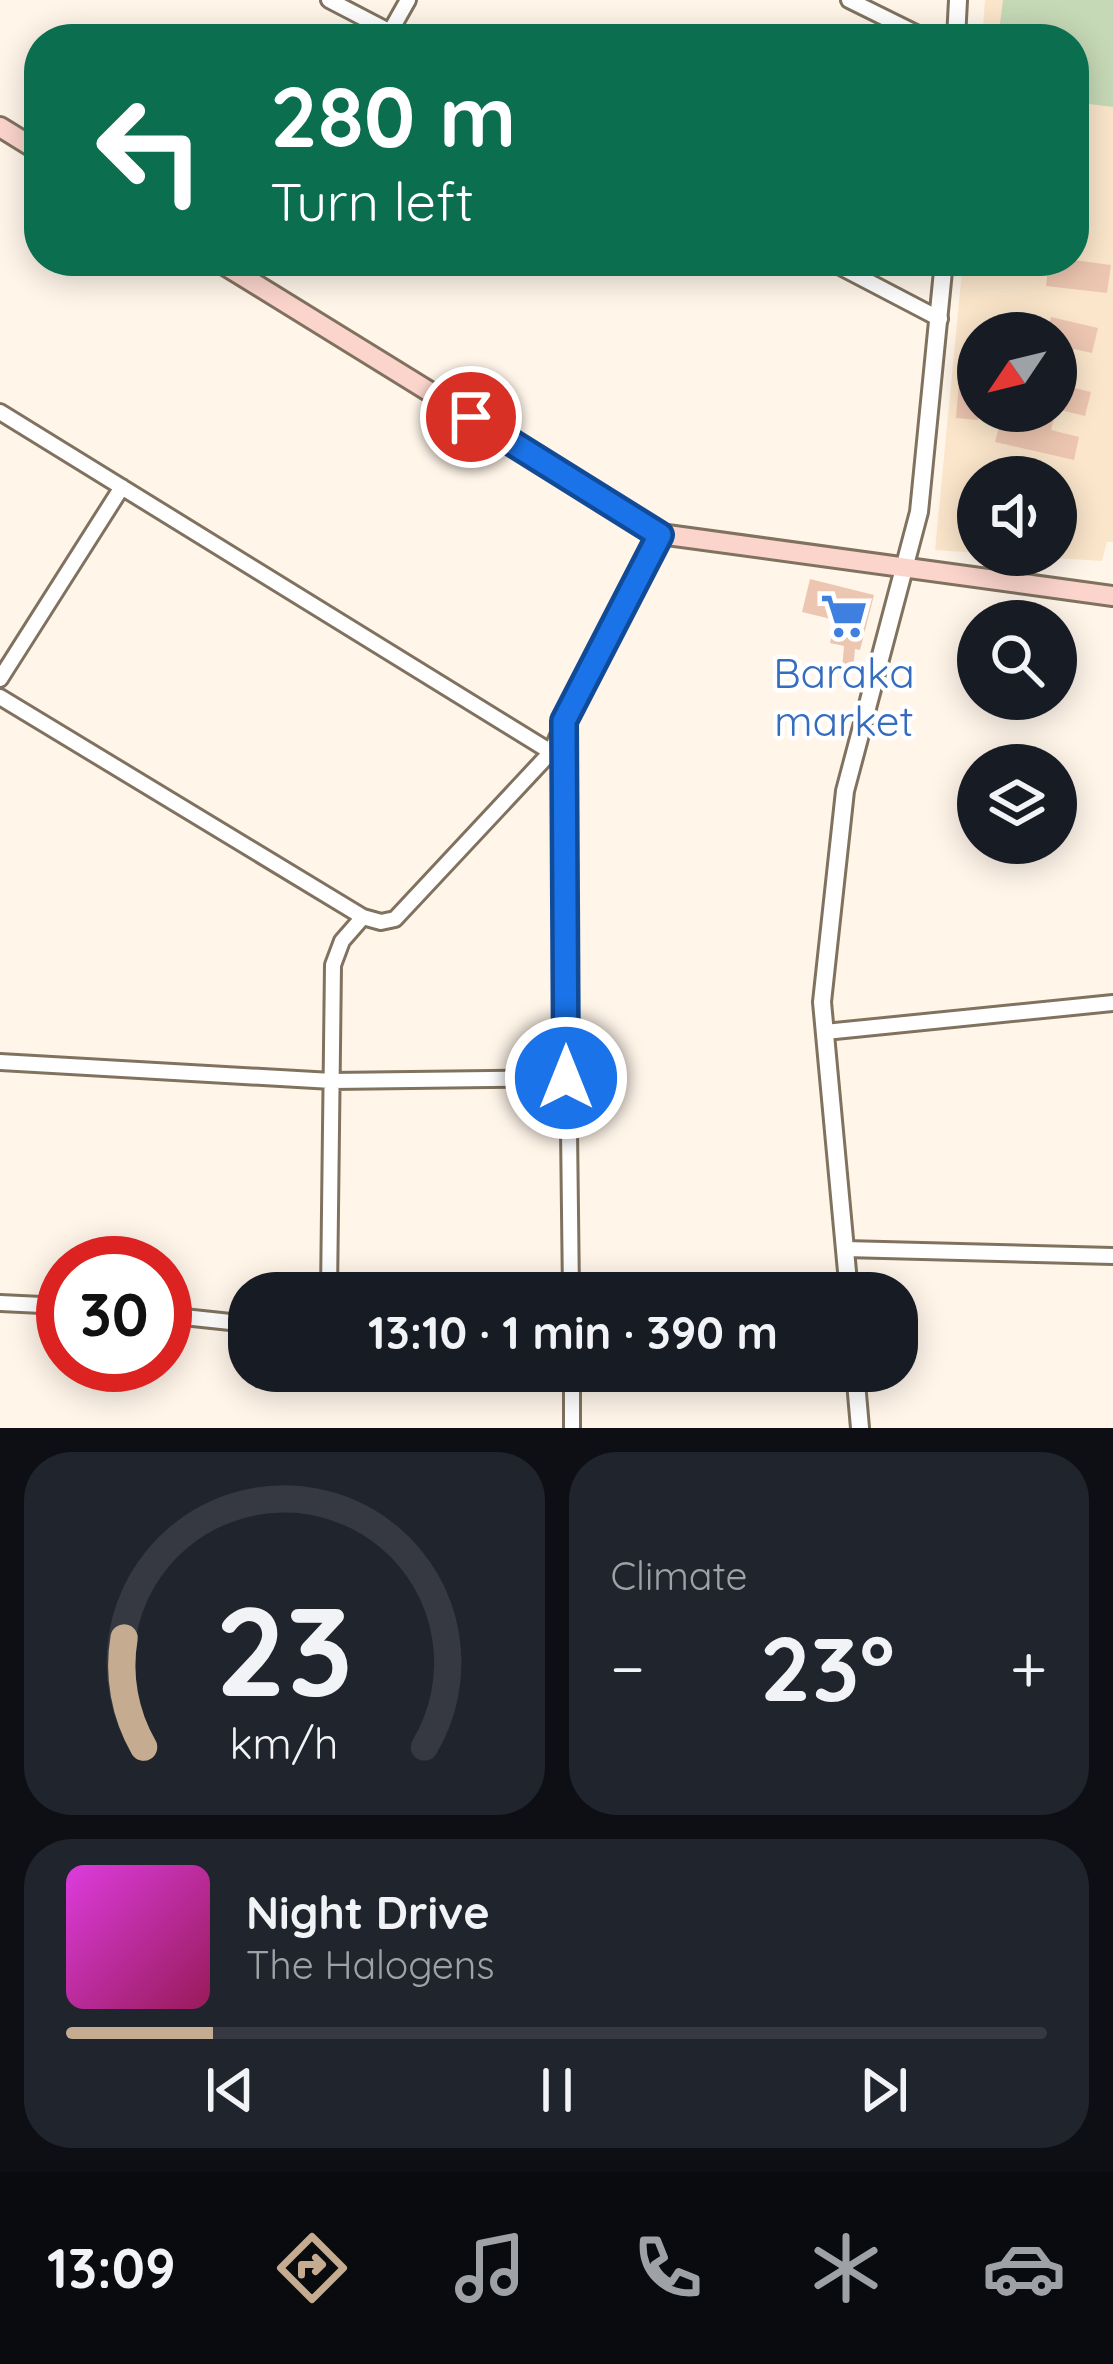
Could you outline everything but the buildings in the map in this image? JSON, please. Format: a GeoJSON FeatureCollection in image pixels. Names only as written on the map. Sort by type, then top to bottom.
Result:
{"type":"FeatureCollection","features":[{"type":"Feature","properties":{"kind":"main road"},"geometry":{"type":"LineString","coordinates":[[260,276],[660,535],[1113,596]]}},
{"type":"Feature","properties":{"kind":"street"},"geometry":{"type":"LineString","coordinates":[[329,0],[371,24]]}},
{"type":"Feature","properties":{"kind":"street"},"geometry":{"type":"LineString","coordinates":[[849,0],[898,24]]}},
{"type":"Feature","properties":{"kind":"street"},"geometry":{"type":"LineString","coordinates":[[858,276],[940,319]]}},
{"type":"Feature","properties":{"kind":"street"},"geometry":{"type":"LineString","coordinates":[[847,1272],[822,1002],[845,791],[919,512],[943,276]]}},
{"type":"Feature","properties":{"kind":"street"},"geometry":{"type":"LineString","coordinates":[[0,412],[551,752]]}},
{"type":"Feature","properties":{"kind":"street"},"geometry":{"type":"LineString","coordinates":[[0,679],[122,487]]}},
{"type":"Feature","properties":{"kind":"street"},"geometry":{"type":"LineString","coordinates":[[0,697],[364,916],[381,922],[394,919],[551,752],[660,535]]}},
{"type":"Feature","properties":{"kind":"street"},"geometry":{"type":"LineString","coordinates":[[564,721],[571,1272]]}},
{"type":"Feature","properties":{"kind":"street"},"geometry":{"type":"LineString","coordinates":[[329,1272],[333,965],[342,941],[364,916]]}},
{"type":"Feature","properties":{"kind":"street"},"geometry":{"type":"LineString","coordinates":[[825,1032],[1113,1003]]}},
{"type":"Feature","properties":{"kind":"street"},"geometry":{"type":"LineString","coordinates":[[0,1062],[332,1081],[566,1078]]}},
{"type":"Feature","properties":{"kind":"street"},"geometry":{"type":"LineString","coordinates":[[845,1249],[1113,1256]]}},
{"type":"Feature","properties":{"kind":"street"},"geometry":{"type":"LineString","coordinates":[[0,1303],[36,1305]]}},
{"type":"Feature","properties":{"kind":"street"},"geometry":{"type":"LineString","coordinates":[[192,1318],[228,1322]]}},
{"type":"Feature","properties":{"kind":"street"},"geometry":{"type":"LineString","coordinates":[[572,1392],[572,1428]]}},
{"type":"Feature","properties":{"kind":"street"},"geometry":{"type":"LineString","coordinates":[[857,1392],[860,1428]]}},
{"type":"Feature","properties":{"kind":"shaded area"},"geometry":{"type":"Polygon","coordinates":[[[985,0],[1113,0],[1113,542],[1107,542],[1102,561],[1077,559],[1077,456],[957,456],[957,552],[935,550],[957,323],[957,432],[1077,432],[1077,312],[958,312],[962,276],[1089,276],[1089,24],[983,24],[985,0]]]}},
{"type":"Feature","properties":{"kind":"green space"},"geometry":{"type":"Polygon","coordinates":[[[1003,0],[1113,0],[1113,107],[1089,104],[1089,24],[1000,24],[1003,0]]]}},
{"type":"Feature","properties":{"kind":"place","name":"Baraka market"},"geometry":{"type":"Point","coordinates":[844,616]}},
{"type":"Feature","properties":{"kind":"route"},"geometry":{"type":"LineString","coordinates":[[471,417],[660,535],[564,721],[566,1078]]}}]}
